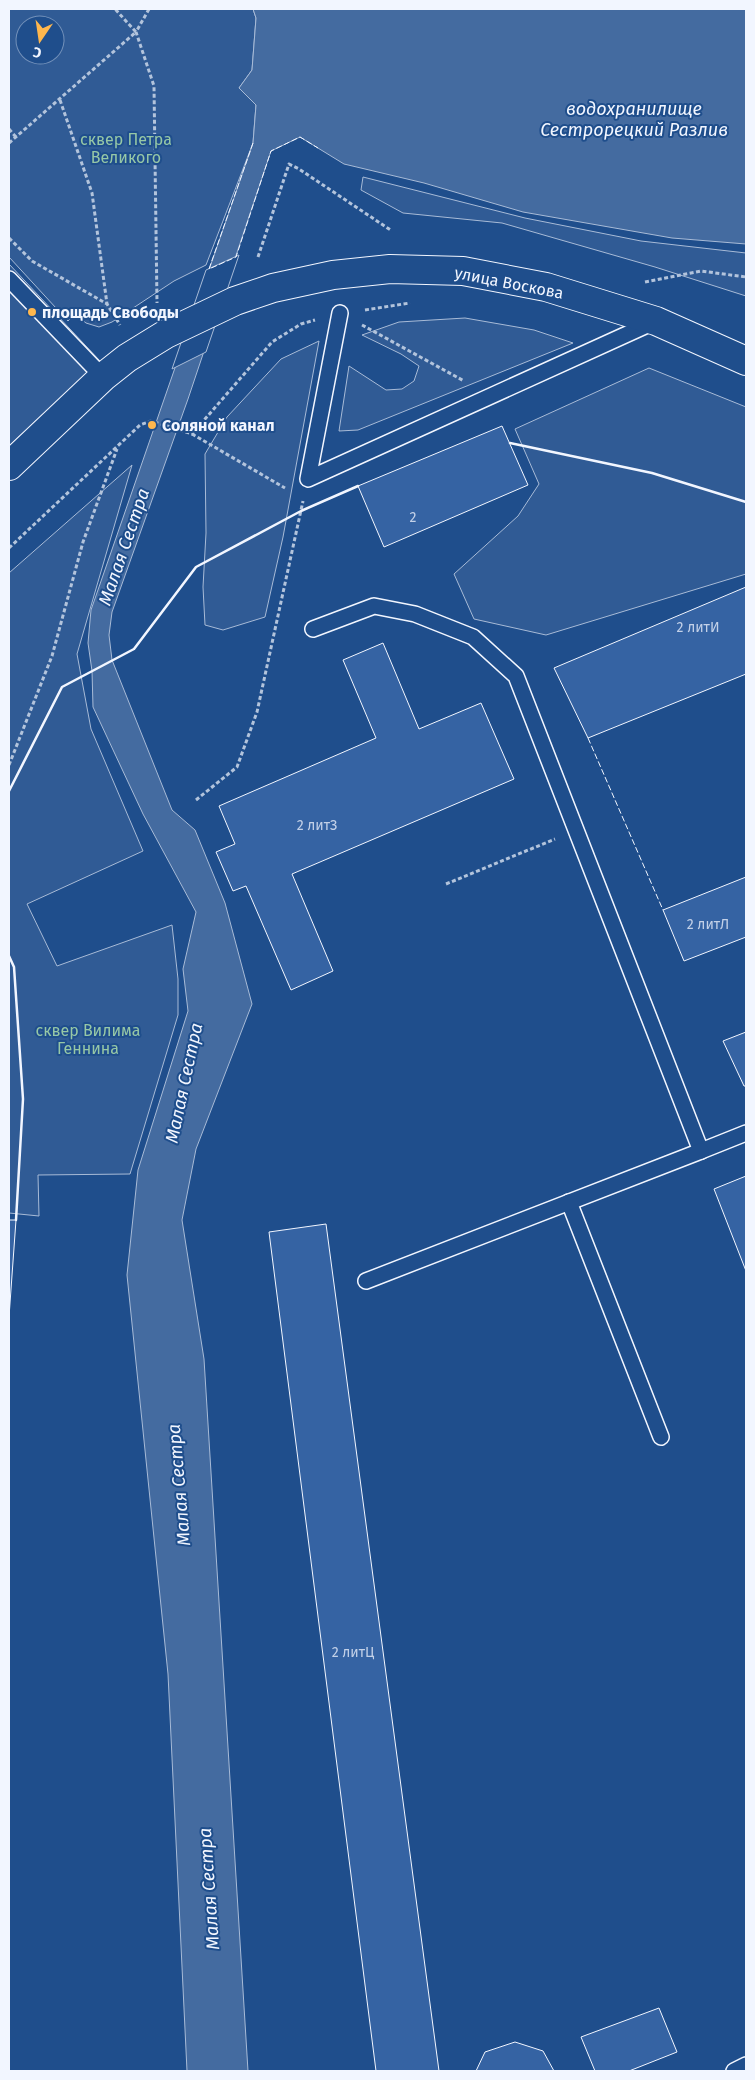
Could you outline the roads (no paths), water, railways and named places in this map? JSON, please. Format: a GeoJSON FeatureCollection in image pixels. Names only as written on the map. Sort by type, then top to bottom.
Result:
{"type":"FeatureCollection","features":[{"type":"Feature","properties":{"kind":"main road","name":"улица Воскова"},"geometry":{"type":"LineString","coordinates":[[103,378],[127,358],[166,334],[235,301],[273,288],[333,275],[390,269],[463,271],[546,287],[656,321],[746,361]]}},
{"type":"Feature","properties":{"kind":"main road"},"geometry":{"type":"LineString","coordinates":[[9,466],[103,378]]}},
{"type":"Feature","properties":{"kind":"lane"},"geometry":{"type":"LineString","coordinates":[[9,279],[103,378]]}},
{"type":"Feature","properties":{"kind":"lane"},"geometry":{"type":"LineString","coordinates":[[340,314],[308,479],[656,321]]}},
{"type":"Feature","properties":{"kind":"lane"},"geometry":{"type":"LineString","coordinates":[[313,629],[374,606],[415,614],[473,636],[516,676],[701,1151]]}},
{"type":"Feature","properties":{"kind":"lane"},"geometry":{"type":"LineString","coordinates":[[366,1281],[746,1133]]}},
{"type":"Feature","properties":{"kind":"lane"},"geometry":{"type":"LineString","coordinates":[[569,1202],[661,1437]]}},
{"type":"Feature","properties":{"kind":"lane"},"geometry":{"type":"LineString","coordinates":[[734,2071],[746,2065]]}},
{"type":"Feature","properties":{"kind":"water"},"geometry":{"type":"Polygon","coordinates":[[[253,9],[746,9],[746,244],[672,238],[523,212],[424,183],[344,164],[300,137],[271,151],[188,399],[112,612],[109,635],[112,660],[172,810],[195,830],[225,903],[252,1004],[196,1149],[182,1220],[204,1359],[248,2071],[187,2071],[168,1674],[127,1275],[138,1170],[188,1011],[183,969],[196,912],[143,814],[93,707],[92,671],[88,643],[91,610],[253,143],[256,105],[239,88],[252,70],[256,18],[253,9]]]}},
{"type":"Feature","properties":{"kind":"place","name":"площадь Свободы"},"geometry":{"type":"Point","coordinates":[32,312]}},
{"type":"Feature","properties":{"kind":"place","name":"Соляной канал"},"geometry":{"type":"Point","coordinates":[152,425]}},
{"type":"Feature","properties":{"kind":"water label","name":"водохранилище Сестрорецкий Разлив"},"geometry":{"type":"Point","coordinates":[634,119]}},
{"type":"Feature","properties":{"kind":"water label","name":"Малая Сестра"},"geometry":{"type":"Point","coordinates":[124,547]}},
{"type":"Feature","properties":{"kind":"water label","name":"Малая Сестра"},"geometry":{"type":"Point","coordinates":[184,1083]}},
{"type":"Feature","properties":{"kind":"water label","name":"Малая Сестра"},"geometry":{"type":"Point","coordinates":[179,1485]}},
{"type":"Feature","properties":{"kind":"water label","name":"Малая Сестра"},"geometry":{"type":"Point","coordinates":[209,1889]}},
{"type":"Feature","properties":{"kind":"park label","name":"сквер Петра Великого"},"geometry":{"type":"Point","coordinates":[126,148]}},
{"type":"Feature","properties":{"kind":"park label","name":"сквер Вилима Геннина"},"geometry":{"type":"Point","coordinates":[88,1039]}}]}
